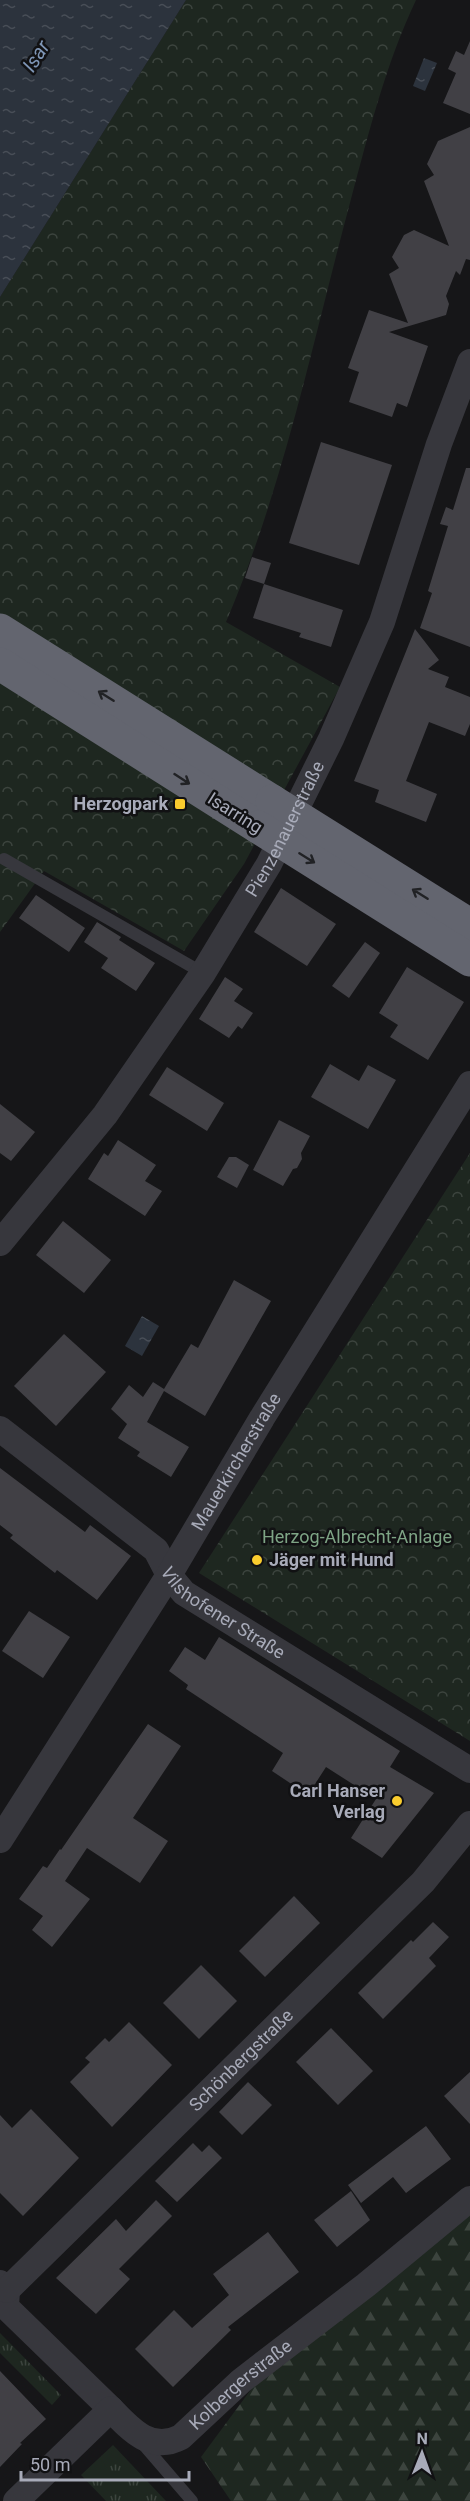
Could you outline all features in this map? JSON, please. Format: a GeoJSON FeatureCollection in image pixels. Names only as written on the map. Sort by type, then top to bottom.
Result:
{"type":"FeatureCollection","features":[{"type":"Feature","properties":{"kind":"highway","name":"Isarring"},"geometry":{"type":"LineString","coordinates":[[0,630],[470,960]]}},
{"type":"Feature","properties":{"kind":"highway","name":"Isarring"},"geometry":{"type":"LineString","coordinates":[[0,664],[265,814],[470,925]]}},
{"type":"Feature","properties":{"kind":"street","name":"Pienzenauerstraße"},"geometry":{"type":"LineString","coordinates":[[0,1243],[105,1115],[203,973],[269,864],[331,739],[382,622],[439,444],[470,362]]}},
{"type":"Feature","properties":{"kind":"street","name":"Mauerkircherstraße"},"geometry":{"type":"LineString","coordinates":[[0,1840],[169,1575],[262,1418],[470,1084]]}},
{"type":"Feature","properties":{"kind":"street","name":"Vilshofener Straße"},"geometry":{"type":"LineString","coordinates":[[0,1429],[156,1550],[169,1575],[184,1593],[470,1770]]}},
{"type":"Feature","properties":{"kind":"street","name":"Schönbergstraße"},"geometry":{"type":"LineString","coordinates":[[3,2287],[423,1882],[470,1824]]}},
{"type":"Feature","properties":{"kind":"street","name":"Kolbergerstraße"},"geometry":{"type":"LineString","coordinates":[[3,2287],[6,2307],[134,2433],[161,2443],[172,2442],[181,2438],[241,2381],[366,2285],[470,2199]]}},
{"type":"Feature","properties":{"kind":"street"},"geometry":{"type":"LineString","coordinates":[[16,2501],[111,2409]]}},
{"type":"Feature","properties":{"kind":"lane"},"geometry":{"type":"LineString","coordinates":[[4,859],[203,973]]}},
{"type":"Feature","properties":{"kind":"lane"},"geometry":{"type":"LineString","coordinates":[[134,2433],[192,2501]]}},
{"type":"Feature","properties":{"kind":"green space"},"geometry":{"type":"Polygon","coordinates":[[[186,0],[416,0],[387,73],[372,123],[281,466],[265,518],[226,622],[340,687],[244,864],[184,951],[44,871],[0,932],[0,297],[186,0]]]}},
{"type":"Feature","properties":{"kind":"green space","name":"Herzog-Albrecht-Anlage"},"geometry":{"type":"Polygon","coordinates":[[[470,1153],[470,1741],[199,1573],[470,1153]]]}},
{"type":"Feature","properties":{"kind":"green space"},"geometry":{"type":"Polygon","coordinates":[[[470,2212],[470,2501],[231,2501],[201,2457],[258,2380],[470,2212]]]}},
{"type":"Feature","properties":{"kind":"green space"},"geometry":{"type":"Polygon","coordinates":[[[0,2333],[61,2395],[52,2405],[0,2353],[0,2333]]]}},
{"type":"Feature","properties":{"kind":"green space"},"geometry":{"type":"Polygon","coordinates":[[[113,2445],[166,2501],[106,2501],[81,2475],[113,2445]]]}},
{"type":"Feature","properties":{"kind":"water","name":"Isar"},"geometry":{"type":"Polygon","coordinates":[[[0,0],[186,0],[0,297],[0,0]]]}},
{"type":"Feature","properties":{"kind":"water"},"geometry":{"type":"Polygon","coordinates":[[[424,58],[437,63],[425,91],[413,86],[424,58]]]}},
{"type":"Feature","properties":{"kind":"water"},"geometry":{"type":"Polygon","coordinates":[[[142,1316],[159,1326],[142,1356],[125,1346],[142,1316]]]}},
{"type":"Feature","properties":{"kind":"building"},"geometry":{"type":"Polygon","coordinates":[[[470,41],[470,114],[443,103],[456,73],[448,69],[456,51],[464,55],[470,41]]]}},
{"type":"Feature","properties":{"kind":"building"},"geometry":{"type":"Polygon","coordinates":[[[470,127],[470,260],[466,259],[460,275],[456,271],[446,296],[449,304],[446,315],[389,332],[428,346],[407,407],[397,403],[392,417],[349,402],[359,372],[348,368],[369,310],[408,323],[389,274],[399,268],[392,257],[404,235],[414,230],[449,246],[424,181],[434,175],[427,164],[438,141],[470,127]]]}},
{"type":"Feature","properties":{"kind":"building"},"geometry":{"type":"Polygon","coordinates":[[[321,442],[392,465],[359,565],[289,543],[321,442]]]}},
{"type":"Feature","properties":{"kind":"building"},"geometry":{"type":"Polygon","coordinates":[[[466,468],[470,468],[470,647],[420,628],[432,593],[428,591],[448,526],[440,524],[446,507],[453,510],[466,468]]]}},
{"type":"Feature","properties":{"kind":"building"},"geometry":{"type":"Polygon","coordinates":[[[252,557],[271,563],[264,584],[245,578],[252,557]]]}},
{"type":"Feature","properties":{"kind":"building"},"geometry":{"type":"Polygon","coordinates":[[[264,584],[343,610],[331,647],[299,637],[301,633],[253,618],[264,584]]]}},
{"type":"Feature","properties":{"kind":"building"},"geometry":{"type":"Polygon","coordinates":[[[415,629],[439,660],[428,669],[449,677],[445,687],[470,697],[470,724],[465,736],[429,722],[406,781],[437,794],[426,822],[375,802],[379,790],[354,781],[415,629]]]}},
{"type":"Feature","properties":{"kind":"building"},"geometry":{"type":"Polygon","coordinates":[[[281,888],[336,924],[307,966],[254,932],[281,888]]]}},
{"type":"Feature","properties":{"kind":"building"},"geometry":{"type":"Polygon","coordinates":[[[36,895],[85,928],[69,952],[19,918],[36,895]]]}},
{"type":"Feature","properties":{"kind":"building"},"geometry":{"type":"Polygon","coordinates":[[[97,922],[121,937],[119,940],[155,963],[136,991],[101,968],[108,958],[84,942],[97,922]]]}},
{"type":"Feature","properties":{"kind":"building"},"geometry":{"type":"Polygon","coordinates":[[[365,942],[380,953],[349,998],[332,986],[365,942]]]}},
{"type":"Feature","properties":{"kind":"building"},"geometry":{"type":"Polygon","coordinates":[[[407,967],[464,1002],[428,1060],[390,1037],[398,1025],[379,1013],[407,967]]]}},
{"type":"Feature","properties":{"kind":"building"},"geometry":{"type":"Polygon","coordinates":[[[225,977],[243,989],[234,1001],[253,1013],[242,1029],[238,1026],[229,1038],[199,1019],[225,977]]]}},
{"type":"Feature","properties":{"kind":"building"},"geometry":{"type":"Polygon","coordinates":[[[330,1064],[359,1081],[368,1065],[396,1080],[368,1129],[311,1097],[330,1064]]]}},
{"type":"Feature","properties":{"kind":"building"},"geometry":{"type":"Polygon","coordinates":[[[167,1067],[224,1103],[207,1131],[149,1095],[167,1067]]]}},
{"type":"Feature","properties":{"kind":"building"},"geometry":{"type":"Polygon","coordinates":[[[0,1104],[35,1132],[11,1161],[0,1153],[0,1104]]]}},
{"type":"Feature","properties":{"kind":"building"},"geometry":{"type":"Polygon","coordinates":[[[279,1120],[310,1136],[301,1153],[302,1159],[283,1186],[253,1170],[279,1120]]]}},
{"type":"Feature","properties":{"kind":"building"},"geometry":{"type":"Polygon","coordinates":[[[118,1140],[156,1165],[145,1181],[162,1191],[145,1216],[88,1179],[104,1153],[108,1156],[118,1140]]]}},
{"type":"Feature","properties":{"kind":"building"},"geometry":{"type":"Polygon","coordinates":[[[229,1157],[236,1157],[249,1165],[237,1188],[217,1177],[229,1157]]]}},
{"type":"Feature","properties":{"kind":"building"},"geometry":{"type":"Polygon","coordinates":[[[63,1221],[111,1260],[84,1293],[36,1255],[63,1221]]]}},
{"type":"Feature","properties":{"kind":"building"},"geometry":{"type":"Polygon","coordinates":[[[234,1280],[271,1301],[205,1416],[164,1391],[147,1422],[189,1447],[171,1477],[137,1456],[140,1452],[118,1438],[127,1424],[111,1409],[129,1385],[143,1397],[153,1382],[164,1389],[191,1344],[198,1348],[234,1280]]]}},
{"type":"Feature","properties":{"kind":"building"},"geometry":{"type":"Polygon","coordinates":[[[64,1334],[106,1372],[56,1426],[14,1386],[64,1334]]]}},
{"type":"Feature","properties":{"kind":"building"},"geometry":{"type":"Polygon","coordinates":[[[0,1468],[85,1532],[90,1525],[131,1556],[97,1600],[57,1570],[55,1573],[10,1538],[13,1535],[0,1525],[0,1468]]]}},
{"type":"Feature","properties":{"kind":"building"},"geometry":{"type":"Polygon","coordinates":[[[29,1611],[70,1637],[43,1678],[2,1651],[29,1611]]]}},
{"type":"Feature","properties":{"kind":"building"},"geometry":{"type":"Polygon","coordinates":[[[219,1637],[400,1751],[390,1767],[434,1793],[382,1858],[351,1838],[376,1799],[326,1767],[308,1795],[272,1771],[283,1753],[186,1689],[188,1685],[169,1671],[185,1647],[205,1660],[219,1637]]]}},
{"type":"Feature","properties":{"kind":"building"},"geometry":{"type":"Polygon","coordinates":[[[148,1724],[181,1746],[133,1818],[168,1841],[140,1883],[87,1848],[65,1881],[90,1899],[52,1947],[32,1930],[43,1916],[19,1899],[43,1866],[47,1868],[61,1850],[148,1724]]]}},
{"type":"Feature","properties":{"kind":"building"},"geometry":{"type":"Polygon","coordinates":[[[294,1896],[320,1923],[265,1977],[239,1951],[294,1896]]]}},
{"type":"Feature","properties":{"kind":"building"},"geometry":{"type":"Polygon","coordinates":[[[433,1922],[449,1937],[429,1958],[436,1966],[383,2019],[358,1993],[411,1940],[413,1942],[433,1922]]]}},
{"type":"Feature","properties":{"kind":"building"},"geometry":{"type":"Polygon","coordinates":[[[201,1965],[237,2001],[199,2039],[163,2003],[201,1965]]]}},
{"type":"Feature","properties":{"kind":"building"},"geometry":{"type":"Polygon","coordinates":[[[129,2022],[172,2065],[112,2127],[70,2082],[90,2062],[85,2058],[105,2038],[109,2042],[129,2022]]]}},
{"type":"Feature","properties":{"kind":"building"},"geometry":{"type":"Polygon","coordinates":[[[331,2028],[373,2071],[338,2105],[296,2062],[331,2028]]]}},
{"type":"Feature","properties":{"kind":"building"},"geometry":{"type":"Polygon","coordinates":[[[470,2072],[470,2124],[444,2096],[470,2072]]]}},
{"type":"Feature","properties":{"kind":"building"},"geometry":{"type":"Polygon","coordinates":[[[248,2082],[272,2105],[242,2135],[219,2112],[248,2082]]]}},
{"type":"Feature","properties":{"kind":"building"},"geometry":{"type":"Polygon","coordinates":[[[31,2109],[79,2158],[23,2216],[0,2193],[0,2115],[12,2128],[31,2109]]]}},
{"type":"Feature","properties":{"kind":"building"},"geometry":{"type":"Polygon","coordinates":[[[426,2126],[451,2159],[406,2193],[393,2177],[361,2203],[348,2185],[426,2126]]]}},
{"type":"Feature","properties":{"kind":"building"},"geometry":{"type":"Polygon","coordinates":[[[193,2143],[202,2152],[209,2145],[222,2158],[177,2202],[155,2181],[193,2143]]]}},
{"type":"Feature","properties":{"kind":"building"},"geometry":{"type":"Polygon","coordinates":[[[351,2191],[370,2220],[337,2247],[314,2220],[351,2191]]]}},
{"type":"Feature","properties":{"kind":"building"},"geometry":{"type":"Polygon","coordinates":[[[156,2200],[172,2216],[119,2269],[130,2279],[96,2314],[56,2278],[116,2219],[126,2231],[156,2200]]]}},
{"type":"Feature","properties":{"kind":"building"},"geometry":{"type":"Polygon","coordinates":[[[268,2232],[299,2272],[228,2327],[231,2330],[173,2387],[135,2349],[174,2310],[192,2328],[229,2295],[213,2274],[268,2232]]]}},
{"type":"Feature","properties":{"kind":"building"},"geometry":{"type":"Polygon","coordinates":[[[0,2371],[46,2419],[20,2443],[22,2444],[0,2467],[0,2371]]]}},
{"type":"Feature","properties":{"kind":"place","name":"Herzogpark"},"geometry":{"type":"Point","coordinates":[180,804]}},
{"type":"Feature","properties":{"kind":"place","name":"Jäger mit Hund"},"geometry":{"type":"Point","coordinates":[257,1560]}},
{"type":"Feature","properties":{"kind":"place","name":"Carl Hanser Verlag"},"geometry":{"type":"Point","coordinates":[397,1801]}}]}
